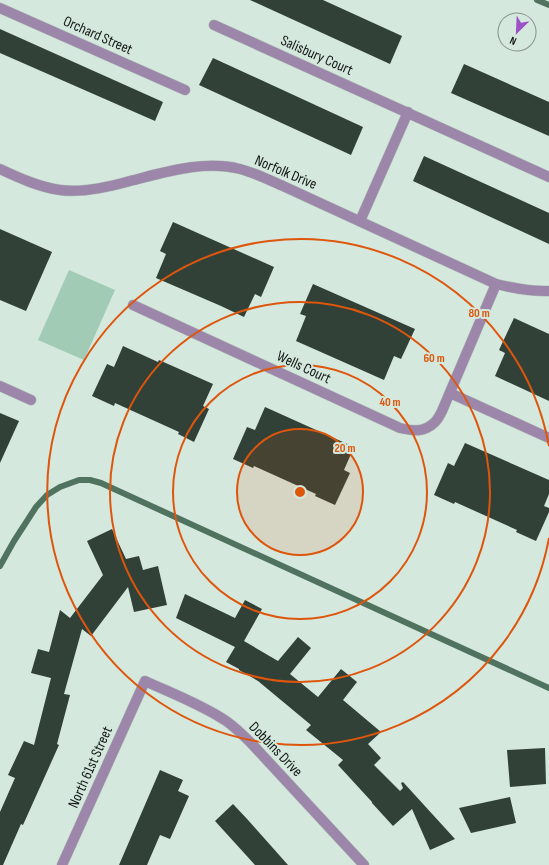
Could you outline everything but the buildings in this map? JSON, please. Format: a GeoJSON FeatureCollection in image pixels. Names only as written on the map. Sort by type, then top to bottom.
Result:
{"type":"FeatureCollection","features":[{"type":"Feature","properties":{"kind":"street","name":"Orchard Street"},"geometry":{"type":"LineString","coordinates":[[0,8],[185,90]]}},
{"type":"Feature","properties":{"kind":"street","name":"Salisbury Court"},"geometry":{"type":"LineString","coordinates":[[214,25],[549,177]]}},
{"type":"Feature","properties":{"kind":"street"},"geometry":{"type":"LineString","coordinates":[[360,221],[408,112]]}},
{"type":"Feature","properties":{"kind":"street","name":"Norfolk Drive"},"geometry":{"type":"LineString","coordinates":[[0,169],[29,182],[61,190],[86,190],[114,185],[176,169],[221,166],[241,170],[262,177],[496,284],[521,290],[538,292],[549,291]]}},
{"type":"Feature","properties":{"kind":"street","name":"Wells Court"},"geometry":{"type":"LineString","coordinates":[[133,305],[400,428],[414,431],[425,428],[435,422],[442,411],[496,284]]}},
{"type":"Feature","properties":{"kind":"street"},"geometry":{"type":"LineString","coordinates":[[0,386],[31,400]]}},
{"type":"Feature","properties":{"kind":"street"},"geometry":{"type":"LineString","coordinates":[[450,394],[549,438]]}},
{"type":"Feature","properties":{"kind":"street","name":"North 61st Street"},"geometry":{"type":"LineString","coordinates":[[62,865],[145,681]]}},
{"type":"Feature","properties":{"kind":"street","name":"Dobbins Drive"},"geometry":{"type":"LineString","coordinates":[[145,681],[194,703],[223,719],[237,730],[251,743],[364,865]]}},
{"type":"Feature","properties":{"kind":"green space"},"geometry":{"type":"Polygon","coordinates":[[[69,270],[115,290],[84,360],[38,340],[69,270]]]}},
{"type":"Feature","properties":{"kind":"waterway"},"geometry":{"type":"LineString","coordinates":[[537,0],[549,5]]}},
{"type":"Feature","properties":{"kind":"waterway"},"geometry":{"type":"LineString","coordinates":[[0,566],[36,507],[47,495],[60,487],[79,480],[90,480],[101,483],[549,688]]}}]}
